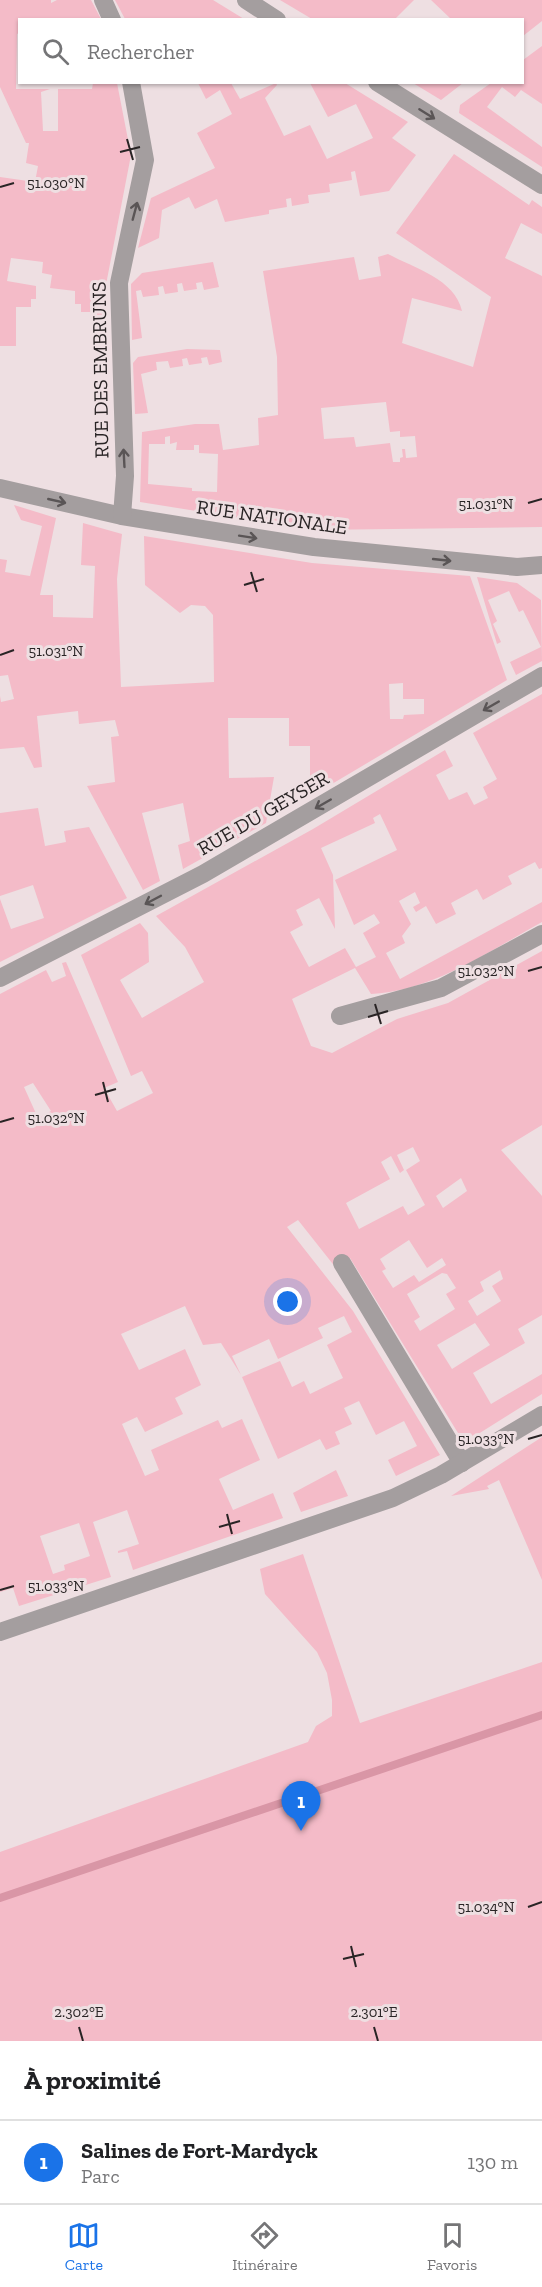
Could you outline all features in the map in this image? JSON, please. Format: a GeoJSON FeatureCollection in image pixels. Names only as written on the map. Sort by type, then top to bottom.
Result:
{"type":"FeatureCollection","features":[{"type":"Feature","properties":{"kind":"street"},"geometry":{"type":"LineString","coordinates":[[103,0],[111,18]]}},
{"type":"Feature","properties":{"kind":"street"},"geometry":{"type":"LineString","coordinates":[[246,0],[274,18]]}},
{"type":"Feature","properties":{"kind":"street","name":"RUE DES EMBRUNS"},"geometry":{"type":"LineString","coordinates":[[122,516],[125,476],[119,283],[145,160],[143,137],[131,84]]}},
{"type":"Feature","properties":{"kind":"street"},"geometry":{"type":"LineString","coordinates":[[380,84],[542,185]]}},
{"type":"Feature","properties":{"kind":"street","name":"RUE NATIONALE"},"geometry":{"type":"LineString","coordinates":[[0,488],[122,516],[314,547],[518,567],[542,566]]}},
{"type":"Feature","properties":{"kind":"street","name":"RUE DU GEYSER"},"geometry":{"type":"LineString","coordinates":[[0,978],[203,874],[542,676]]}},
{"type":"Feature","properties":{"kind":"street"},"geometry":{"type":"LineString","coordinates":[[340,1016],[435,991],[542,934]]}},
{"type":"Feature","properties":{"kind":"street"},"geometry":{"type":"LineString","coordinates":[[342,1263],[462,1463]]}},
{"type":"Feature","properties":{"kind":"street"},"geometry":{"type":"LineString","coordinates":[[0,1632],[369,1507],[427,1483],[542,1415]]}},
{"type":"Feature","properties":{"kind":"shaded area"},"geometry":{"type":"Polygon","coordinates":[[[0,0],[51,0],[51,3],[57,0],[91,0],[100,18],[18,18],[16,89],[50,89],[41,92],[43,131],[58,131],[58,89],[92,89],[93,84],[117,84],[131,155],[104,295],[104,330],[97,330],[97,312],[81,312],[81,304],[75,304],[75,291],[50,288],[52,275],[42,273],[43,262],[11,258],[7,281],[36,286],[36,299],[31,299],[31,307],[16,307],[16,346],[0,346],[0,177],[35,182],[38,166],[26,163],[29,143],[26,143],[0,87],[0,0]]]}},
{"type":"Feature","properties":{"kind":"shaded area"},"geometry":{"type":"Polygon","coordinates":[[[115,0],[213,0],[242,18],[124,18],[115,0]]]}},
{"type":"Feature","properties":{"kind":"shaded area"},"geometry":{"type":"Polygon","coordinates":[[[280,0],[414,0],[396,18],[310,18],[280,0]]]}},
{"type":"Feature","properties":{"kind":"shaded area"},"geometry":{"type":"Polygon","coordinates":[[[431,0],[542,0],[542,21],[524,35],[524,18],[450,18],[431,0]]]}},
{"type":"Feature","properties":{"kind":"shaded area"},"geometry":{"type":"Polygon","coordinates":[[[542,46],[542,104],[521,90],[515,97],[502,87],[487,107],[542,147],[542,167],[459,113],[460,105],[490,84],[524,84],[524,59],[542,46]]]}},
{"type":"Feature","properties":{"kind":"shaded area"},"geometry":{"type":"Polygon","coordinates":[[[198,84],[232,84],[240,99],[276,84],[265,98],[284,136],[310,125],[327,159],[373,138],[356,104],[328,117],[311,84],[347,84],[408,122],[392,138],[416,155],[389,191],[360,196],[355,171],[351,172],[352,180],[329,184],[330,192],[308,195],[309,203],[292,206],[291,198],[286,199],[287,207],[269,210],[269,214],[225,222],[217,199],[195,209],[189,197],[162,210],[159,238],[138,248],[151,198],[215,168],[197,133],[232,114],[220,90],[206,99],[198,84]]]}},
{"type":"Feature","properties":{"kind":"shaded area"},"geometry":{"type":"Polygon","coordinates":[[[415,84],[462,84],[441,100],[415,84]]]}},
{"type":"Feature","properties":{"kind":"shaded area"},"geometry":{"type":"Polygon","coordinates":[[[454,154],[529,205],[532,200],[542,207],[542,234],[521,223],[505,258],[542,276],[542,527],[315,530],[140,502],[142,432],[195,424],[219,424],[223,450],[259,445],[258,418],[278,415],[277,357],[263,271],[354,257],[359,280],[381,276],[378,257],[388,254],[442,283],[458,300],[462,311],[412,298],[402,343],[473,367],[491,297],[396,233],[454,154]],[[386,402],[321,408],[324,439],[354,437],[356,447],[390,443],[393,462],[400,462],[400,458],[403,457],[402,449],[405,449],[406,458],[417,457],[415,436],[400,437],[400,431],[390,432],[386,402]],[[170,436],[165,437],[165,444],[149,444],[148,484],[192,488],[192,491],[217,492],[218,454],[199,453],[199,445],[194,445],[194,450],[176,450],[177,442],[170,444],[170,436]]]}},
{"type":"Feature","properties":{"kind":"shaded area"},"geometry":{"type":"Polygon","coordinates":[[[213,262],[219,287],[204,290],[202,282],[196,283],[197,289],[184,291],[182,283],[177,284],[178,292],[165,294],[163,286],[158,287],[159,295],[143,297],[141,290],[136,291],[142,338],[132,340],[131,284],[142,273],[213,262]]]}},
{"type":"Feature","properties":{"kind":"shaded area"},"geometry":{"type":"Polygon","coordinates":[[[187,349],[220,350],[222,362],[209,365],[207,357],[201,358],[202,363],[189,365],[187,358],[182,359],[183,366],[170,368],[168,361],[156,362],[157,370],[141,374],[148,413],[135,414],[133,363],[138,357],[187,349]]]}},
{"type":"Feature","properties":{"kind":"shaded area"},"geometry":{"type":"Polygon","coordinates":[[[14,505],[56,518],[40,595],[53,595],[53,617],[93,618],[95,566],[81,565],[83,523],[122,534],[117,579],[121,687],[214,682],[213,615],[205,606],[191,605],[180,613],[145,585],[144,536],[312,563],[470,576],[507,680],[310,797],[310,746],[289,746],[289,718],[228,718],[229,778],[274,777],[266,823],[183,869],[178,845],[190,841],[183,803],[142,813],[160,881],[143,890],[87,786],[115,782],[111,737],[119,736],[115,720],[79,724],[78,711],[37,716],[42,767],[34,768],[24,747],[0,749],[0,696],[1,702],[14,699],[8,675],[0,676],[0,559],[7,560],[5,572],[30,576],[42,526],[21,520],[14,505]],[[403,683],[389,684],[390,719],[403,719],[404,715],[424,714],[424,699],[403,699],[403,683]]]}},
{"type":"Feature","properties":{"kind":"shaded area"},"geometry":{"type":"Polygon","coordinates":[[[477,577],[517,583],[541,600],[542,661],[516,675],[510,662],[541,647],[523,610],[519,612],[509,591],[488,600],[497,621],[493,624],[501,642],[497,644],[477,577]]]}},
{"type":"Feature","properties":{"kind":"shaded area"},"geometry":{"type":"Polygon","coordinates":[[[542,694],[542,868],[539,869],[535,862],[508,876],[512,884],[483,900],[477,889],[451,903],[456,914],[436,924],[426,906],[416,912],[413,907],[420,903],[415,892],[399,901],[411,924],[402,936],[405,943],[386,953],[400,979],[542,902],[542,922],[460,968],[416,986],[371,994],[355,968],[292,999],[311,1046],[332,1053],[397,1019],[448,1003],[542,951],[542,1125],[501,1150],[542,1196],[542,1315],[518,1329],[525,1343],[473,1373],[491,1404],[542,1374],[542,1394],[475,1436],[458,1433],[350,1258],[336,1268],[298,1220],[287,1227],[353,1311],[440,1455],[396,1476],[388,1460],[417,1446],[404,1421],[376,1435],[359,1401],[344,1408],[352,1424],[335,1432],[340,1444],[326,1450],[320,1439],[278,1459],[242,1377],[280,1361],[292,1387],[304,1381],[310,1394],[343,1378],[327,1345],[352,1332],[344,1316],[318,1328],[323,1338],[278,1359],[269,1339],[232,1356],[241,1375],[221,1343],[203,1345],[185,1306],[121,1334],[139,1370],[185,1349],[201,1385],[175,1398],[183,1414],[145,1432],[137,1417],[122,1424],[145,1476],[159,1470],[151,1450],[218,1420],[222,1428],[242,1419],[260,1460],[219,1479],[233,1510],[273,1493],[283,1518],[133,1570],[127,1551],[118,1553],[118,1551],[139,1544],[127,1510],[93,1522],[111,1577],[19,1606],[13,1588],[0,1592],[0,994],[46,970],[52,982],[66,976],[62,963],[66,962],[118,1082],[104,1088],[117,1111],[153,1093],[142,1071],[131,1076],[81,955],[140,923],[148,933],[149,962],[120,980],[142,1018],[204,982],[185,947],[156,916],[313,829],[445,750],[453,766],[436,775],[449,800],[467,792],[474,805],[488,798],[483,787],[497,779],[473,733],[542,694]],[[380,814],[373,818],[375,823],[321,848],[333,875],[335,929],[319,898],[296,910],[303,925],[290,932],[309,967],[345,948],[356,967],[376,957],[363,933],[380,923],[374,914],[354,925],[335,880],[397,850],[380,814]],[[33,1083],[24,1087],[38,1118],[51,1111],[33,1083]],[[413,1147],[397,1155],[404,1170],[400,1173],[391,1156],[381,1162],[390,1179],[346,1203],[359,1229],[403,1206],[408,1215],[425,1205],[406,1170],[420,1161],[413,1147]],[[461,1178],[436,1196],[443,1208],[467,1191],[461,1178]],[[409,1240],[380,1259],[386,1269],[382,1271],[393,1288],[414,1275],[419,1282],[446,1265],[442,1258],[427,1268],[409,1240]],[[500,1270],[480,1282],[484,1291],[468,1301],[477,1316],[501,1301],[492,1286],[503,1279],[500,1270]],[[442,1273],[407,1294],[420,1317],[414,1321],[420,1331],[455,1309],[446,1294],[456,1288],[447,1274],[442,1273]],[[475,1323],[437,1345],[452,1369],[490,1345],[475,1323]],[[79,1523],[40,1536],[53,1574],[65,1570],[64,1565],[90,1556],[79,1523]]]}},
{"type":"Feature","properties":{"kind":"shaded area"},"geometry":{"type":"Polygon","coordinates":[[[38,808],[45,846],[66,842],[64,831],[89,827],[127,898],[0,962],[0,899],[11,929],[44,918],[33,885],[0,896],[0,813],[38,808]]]}},
{"type":"Feature","properties":{"kind":"shaded area"},"geometry":{"type":"Polygon","coordinates":[[[542,1437],[542,1580],[499,1480],[487,1486],[489,1489],[451,1496],[542,1437]]]}},
{"type":"Feature","properties":{"kind":"shaded area"},"geometry":{"type":"Polygon","coordinates":[[[336,1470],[348,1496],[301,1512],[293,1493],[336,1470]]]}},
{"type":"Feature","properties":{"kind":"shaded area"},"geometry":{"type":"Polygon","coordinates":[[[303,1554],[360,1723],[542,1662],[542,2041],[0,2041],[0,1852],[308,1742],[316,1726],[332,1716],[332,1700],[327,1673],[317,1652],[265,1594],[260,1569],[303,1554]]]}},
{"type":"Feature","properties":{"kind":"waterway"},"geometry":{"type":"LineString","coordinates":[[0,1898],[542,1715]]}},
{"type":"Feature","properties":{"kind":"place","name":"Salines de Fort-Mardyck"},"geometry":{"type":"Point","coordinates":[301,1831]}}]}
